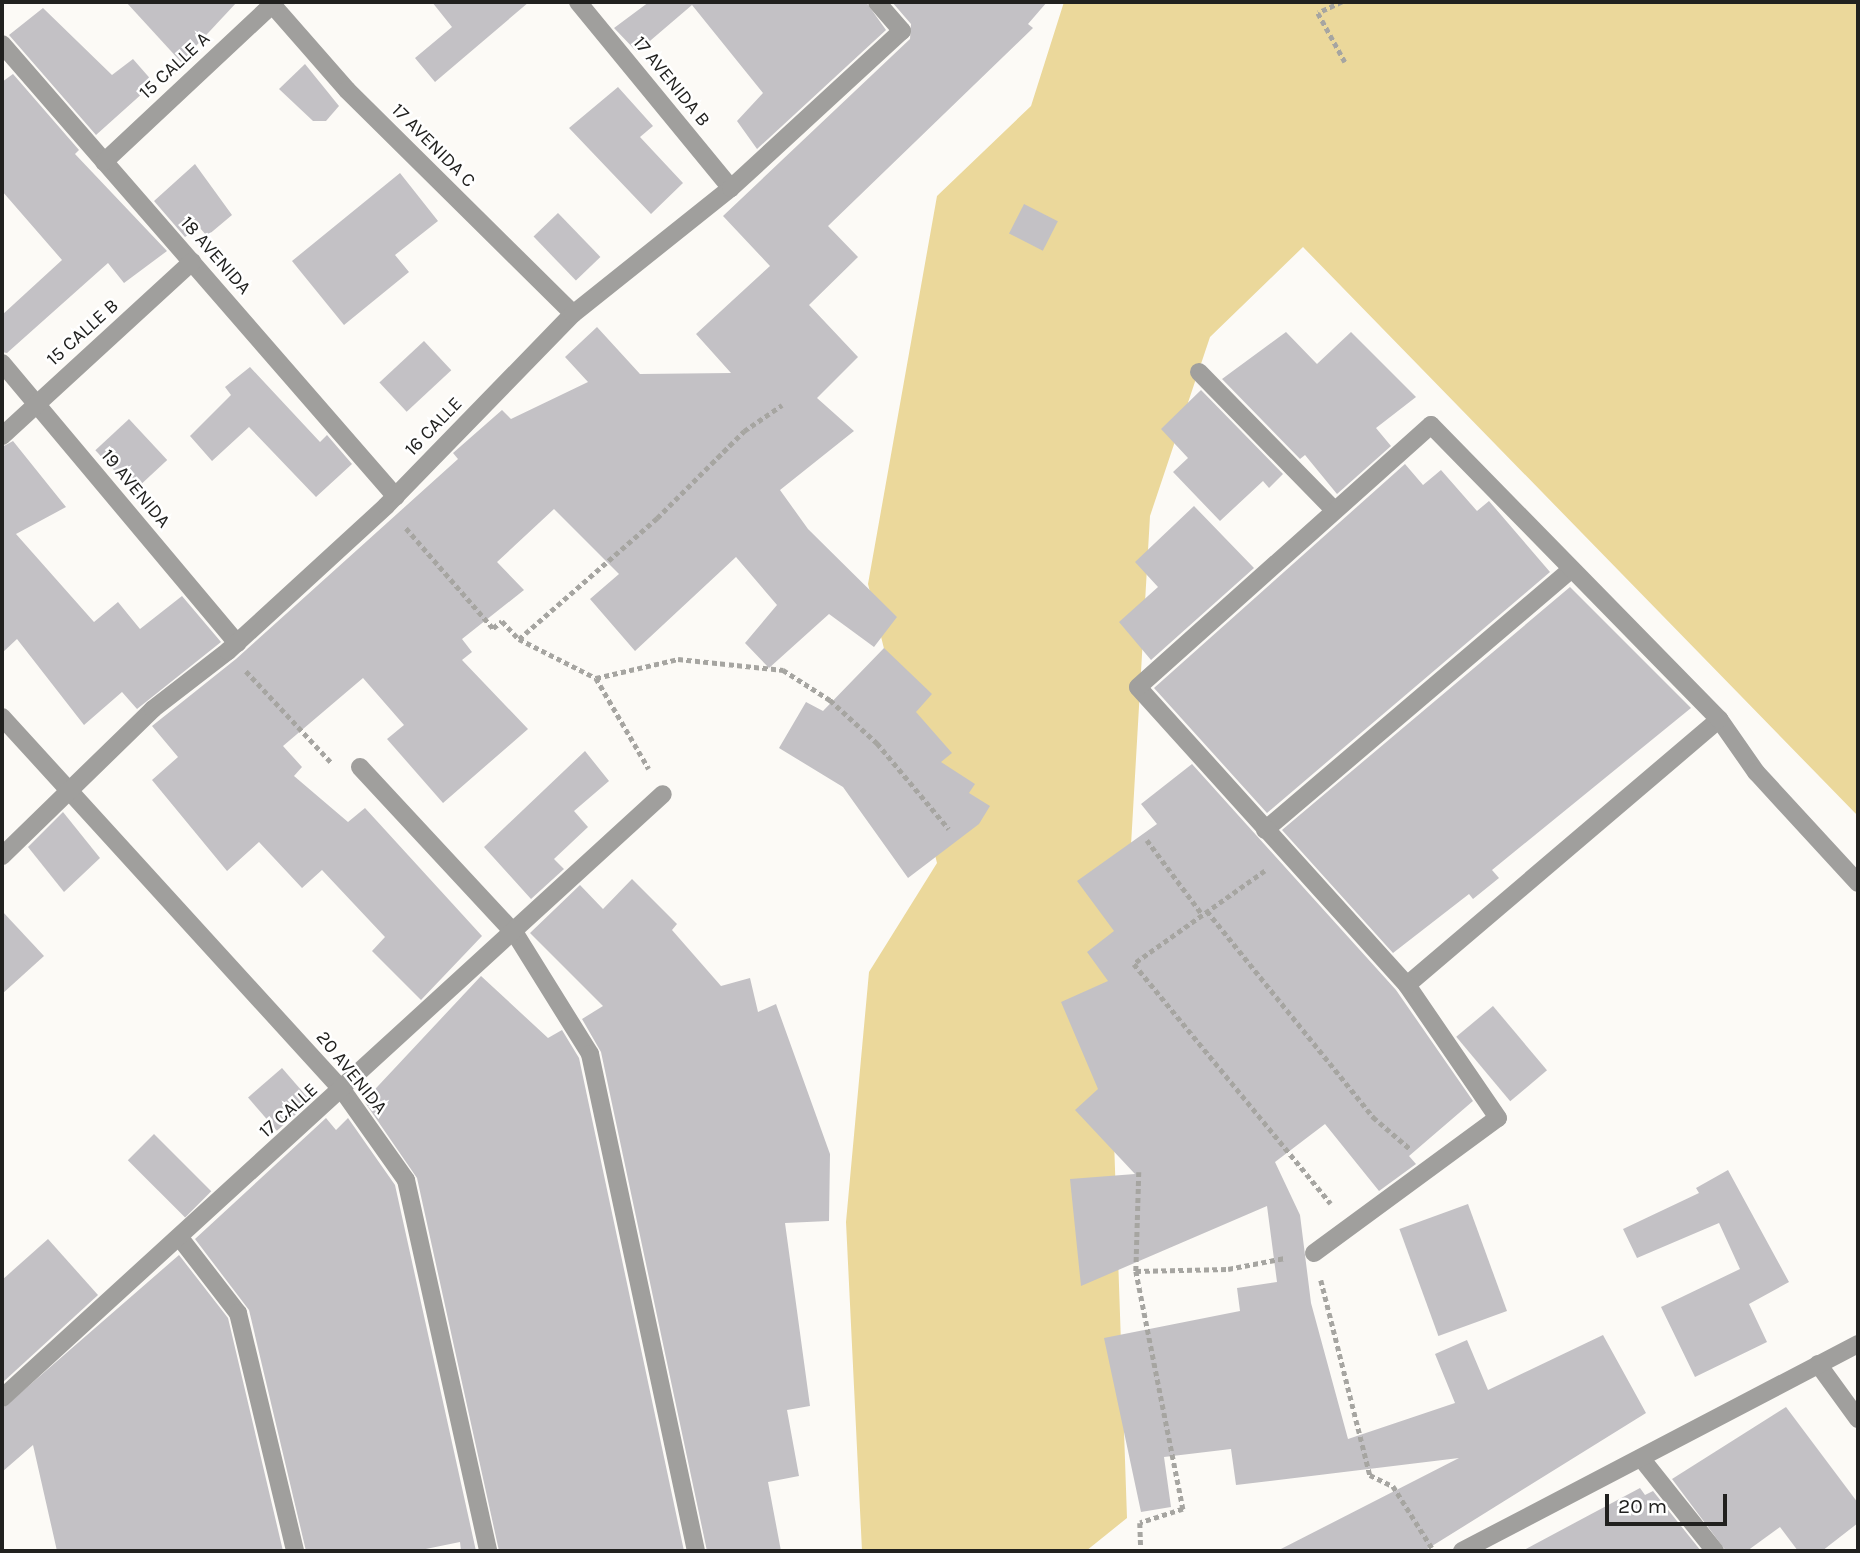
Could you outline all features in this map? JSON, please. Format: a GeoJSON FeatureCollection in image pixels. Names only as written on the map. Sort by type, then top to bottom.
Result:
{"type":"FeatureCollection","features":[{"type":"Feature","properties":{"kind":"street","name":"17 AVENIDA B"},"geometry":{"type":"LineString","coordinates":[[578,2],[731,188]]}},
{"type":"Feature","properties":{"kind":"street","name":"16 CALLE"},"geometry":{"type":"LineString","coordinates":[[2,856],[72,794],[153,709],[232,647],[391,501],[573,314],[731,188],[902,32],[877,2]]}},
{"type":"Feature","properties":{"kind":"street","name":"15 CALLE A"},"geometry":{"type":"LineString","coordinates":[[104,162],[273,3]]}},
{"type":"Feature","properties":{"kind":"street","name":"17 AVENIDA C"},"geometry":{"type":"LineString","coordinates":[[273,3],[347,90],[573,314]]}},
{"type":"Feature","properties":{"kind":"street","name":"18 AVENIDA"},"geometry":{"type":"LineString","coordinates":[[2,44],[192,262],[391,501]]}},
{"type":"Feature","properties":{"kind":"street","name":"15 CALLE B"},"geometry":{"type":"LineString","coordinates":[[2,436],[192,262]]}},
{"type":"Feature","properties":{"kind":"street","name":"19 AVENIDA"},"geometry":{"type":"LineString","coordinates":[[2,363],[232,647]]}},
{"type":"Feature","properties":{"kind":"street"},"geometry":{"type":"LineString","coordinates":[[1199,372],[1332,508]]}},
{"type":"Feature","properties":{"kind":"street"},"geometry":{"type":"LineString","coordinates":[[1314,1253],[1498,1118],[1407,985],[1138,687],[1332,508],[1430,425],[1569,571],[1719,719],[1756,772],[1858,883]]}},
{"type":"Feature","properties":{"kind":"street"},"geometry":{"type":"LineString","coordinates":[[1265,830],[1569,571]]}},
{"type":"Feature","properties":{"kind":"street","name":"20 AVENIDA"},"geometry":{"type":"LineString","coordinates":[[2,717],[343,1091],[406,1180],[488,1551]]}},
{"type":"Feature","properties":{"kind":"street"},"geometry":{"type":"LineString","coordinates":[[1407,985],[1719,719]]}},
{"type":"Feature","properties":{"kind":"street"},"geometry":{"type":"LineString","coordinates":[[360,767],[516,935],[590,1054],[696,1551]]}},
{"type":"Feature","properties":{"kind":"street","name":"17 CALLE"},"geometry":{"type":"LineString","coordinates":[[2,1398],[516,935],[663,794]]}},
{"type":"Feature","properties":{"kind":"street"},"geometry":{"type":"LineString","coordinates":[[180,1238],[238,1313],[295,1551]]}},
{"type":"Feature","properties":{"kind":"street"},"geometry":{"type":"LineString","coordinates":[[1462,1551],[1858,1344]]}},
{"type":"Feature","properties":{"kind":"street"},"geometry":{"type":"LineString","coordinates":[[1818,1364],[1858,1419]]}},
{"type":"Feature","properties":{"kind":"street"},"geometry":{"type":"LineString","coordinates":[[1641,1458],[1715,1551]]}},
{"type":"Feature","properties":{"kind":"path"},"geometry":{"type":"LineString","coordinates":[[1342,2],[1318,13],[1345,62]]}},
{"type":"Feature","properties":{"kind":"path"},"geometry":{"type":"LineString","coordinates":[[519,639],[657,518],[744,431],[782,405]]}},
{"type":"Feature","properties":{"kind":"path"},"geometry":{"type":"LineString","coordinates":[[391,501],[493,628],[502,621],[519,639],[596,678],[663,794]]}},
{"type":"Feature","properties":{"kind":"path"},"geometry":{"type":"LineString","coordinates":[[232,647],[342,775],[360,767]]}},
{"type":"Feature","properties":{"kind":"path"},"geometry":{"type":"LineString","coordinates":[[596,678],[678,659],[783,670],[830,700],[877,743],[949,828]]}},
{"type":"Feature","properties":{"kind":"path"},"geometry":{"type":"LineString","coordinates":[[1147,840],[1373,1117],[1431,1167]]}},
{"type":"Feature","properties":{"kind":"path"},"geometry":{"type":"LineString","coordinates":[[1291,858],[1204,912],[1134,964],[1351,1226]]}},
{"type":"Feature","properties":{"kind":"path"},"geometry":{"type":"LineString","coordinates":[[1139,1172],[1136,1271],[1183,1509],[1140,1522],[1140,1551]]}},
{"type":"Feature","properties":{"kind":"path"},"geometry":{"type":"LineString","coordinates":[[1136,1271],[1228,1269],[1314,1253],[1370,1475],[1393,1486],[1434,1551]]}},
{"type":"Feature","properties":{"kind":"shaded area"},"geometry":{"type":"Polygon","coordinates":[[[1064,2],[1858,2],[1858,816],[1303,247],[1210,337],[1150,516],[1114,1140],[1127,1518],[1086,1551],[862,1551],[846,1222],[869,972],[937,863],[868,584],[937,196],[1031,106],[1064,2]]]}},
{"type":"Feature","properties":{"kind":"building"},"geometry":{"type":"Polygon","coordinates":[[[126,2],[237,2],[181,62],[126,2]]]}},
{"type":"Feature","properties":{"kind":"building"},"geometry":{"type":"Polygon","coordinates":[[[432,2],[529,2],[435,82],[415,58],[452,27],[432,2]]]}},
{"type":"Feature","properties":{"kind":"building"},"geometry":{"type":"Polygon","coordinates":[[[649,2],[866,2],[886,30],[757,149],[737,121],[763,93],[692,5],[637,52],[614,28],[649,2]]]}},
{"type":"Feature","properties":{"kind":"building"},"geometry":{"type":"Polygon","coordinates":[[[892,2],[1047,2],[1028,24],[1033,28],[828,226],[858,257],[809,305],[858,357],[817,398],[854,431],[780,490],[808,529],[897,617],[874,647],[829,614],[769,668],[745,643],[777,605],[736,557],[635,651],[590,599],[619,574],[554,509],[497,562],[524,590],[462,639],[472,652],[462,660],[528,729],[443,803],[387,739],[404,725],[363,678],[283,746],[302,767],[294,776],[348,822],[365,808],[482,936],[421,1000],[372,951],[385,937],[322,870],[302,888],[259,842],[227,871],[152,780],[178,757],[152,726],[236,659],[458,459],[453,453],[502,410],[511,419],[588,382],[565,357],[597,327],[640,374],[731,373],[696,334],[770,266],[723,216],[910,39],[911,24],[892,2]]]}},
{"type":"Feature","properties":{"kind":"building"},"geometry":{"type":"Polygon","coordinates":[[[43,8],[112,75],[133,59],[154,83],[96,135],[9,35],[43,8]]]}},
{"type":"Feature","properties":{"kind":"building"},"geometry":{"type":"Polygon","coordinates":[[[305,64],[339,106],[326,121],[313,121],[279,89],[305,64]]]}},
{"type":"Feature","properties":{"kind":"building"},"geometry":{"type":"Polygon","coordinates":[[[13,74],[79,150],[75,154],[167,251],[124,283],[108,263],[7,353],[2,352],[2,315],[62,260],[2,191],[2,82],[13,74]]]}},
{"type":"Feature","properties":{"kind":"building"},"geometry":{"type":"Polygon","coordinates":[[[618,87],[653,126],[640,137],[683,183],[651,214],[569,128],[618,87]]]}},
{"type":"Feature","properties":{"kind":"building"},"geometry":{"type":"Polygon","coordinates":[[[195,164],[232,215],[207,236],[199,227],[185,237],[154,201],[195,164]]]}},
{"type":"Feature","properties":{"kind":"building"},"geometry":{"type":"Polygon","coordinates":[[[400,173],[438,221],[395,255],[409,272],[344,325],[292,261],[400,173]]]}},
{"type":"Feature","properties":{"kind":"building"},"geometry":{"type":"Polygon","coordinates":[[[1024,204],[1058,221],[1043,251],[1009,233],[1024,204]]]}},
{"type":"Feature","properties":{"kind":"building"},"geometry":{"type":"Polygon","coordinates":[[[558,213],[600,257],[576,280],[534,237],[558,213]]]}},
{"type":"Feature","properties":{"kind":"building"},"geometry":{"type":"Polygon","coordinates":[[[1286,332],[1317,364],[1351,332],[1416,397],[1376,428],[1391,446],[1337,494],[1305,455],[1300,459],[1222,379],[1286,332]]]}},
{"type":"Feature","properties":{"kind":"building"},"geometry":{"type":"Polygon","coordinates":[[[424,341],[451,370],[407,412],[379,383],[424,341]]]}},
{"type":"Feature","properties":{"kind":"building"},"geometry":{"type":"Polygon","coordinates":[[[250,367],[320,442],[327,435],[352,464],[316,497],[249,427],[212,461],[190,436],[231,395],[225,387],[250,367]]]}},
{"type":"Feature","properties":{"kind":"building"},"geometry":{"type":"Polygon","coordinates":[[[1201,390],[1283,474],[1269,488],[1263,481],[1220,521],[1173,472],[1188,458],[1161,429],[1201,390]]]}},
{"type":"Feature","properties":{"kind":"building"},"geometry":{"type":"Polygon","coordinates":[[[129,419],[167,460],[134,491],[95,450],[129,419]]]}},
{"type":"Feature","properties":{"kind":"building"},"geometry":{"type":"Polygon","coordinates":[[[13,441],[66,507],[16,534],[94,622],[118,602],[140,629],[182,596],[221,642],[137,709],[122,692],[84,725],[17,639],[2,653],[2,447],[13,441]]]}},
{"type":"Feature","properties":{"kind":"building"},"geometry":{"type":"Polygon","coordinates":[[[1405,464],[1423,485],[1441,470],[1477,511],[1489,501],[1550,572],[1267,813],[1154,688],[1405,464]]]}},
{"type":"Feature","properties":{"kind":"building"},"geometry":{"type":"Polygon","coordinates":[[[1194,506],[1254,568],[1151,660],[1119,622],[1158,587],[1135,562],[1194,506]]]}},
{"type":"Feature","properties":{"kind":"building"},"geometry":{"type":"Polygon","coordinates":[[[1570,587],[1691,708],[1492,870],[1499,878],[1473,899],[1469,894],[1393,953],[1282,830],[1570,587]]]}},
{"type":"Feature","properties":{"kind":"building"},"geometry":{"type":"Polygon","coordinates":[[[884,648],[932,694],[916,712],[952,753],[941,762],[975,784],[969,793],[990,806],[979,824],[908,878],[843,787],[779,748],[806,702],[823,711],[884,648]]]}},
{"type":"Feature","properties":{"kind":"building"},"geometry":{"type":"Polygon","coordinates":[[[585,751],[609,781],[574,811],[588,827],[554,859],[564,869],[531,899],[484,847],[585,751]]]}},
{"type":"Feature","properties":{"kind":"building"},"geometry":{"type":"Polygon","coordinates":[[[1192,764],[1396,990],[1473,1101],[1409,1156],[1416,1164],[1379,1191],[1325,1124],[1275,1162],[1300,1215],[1311,1303],[1348,1439],[1455,1403],[1435,1354],[1467,1340],[1488,1390],[1603,1335],[1646,1413],[1424,1551],[1277,1551],[1459,1458],[1236,1485],[1231,1449],[1164,1457],[1171,1507],[1141,1512],[1104,1338],[1240,1311],[1237,1288],[1277,1282],[1267,1206],[1081,1286],[1070,1179],[1135,1174],[1075,1110],[1098,1089],[1061,1002],[1108,981],[1087,952],[1114,931],[1077,881],[1157,824],[1141,804],[1192,764]]]}},
{"type":"Feature","properties":{"kind":"building"},"geometry":{"type":"Polygon","coordinates":[[[63,812],[100,858],[64,892],[28,847],[63,812]]]}},
{"type":"Feature","properties":{"kind":"building"},"geometry":{"type":"Polygon","coordinates":[[[632,879],[677,924],[672,930],[721,986],[750,978],[758,1012],[776,1004],[830,1154],[829,1221],[785,1223],[810,1406],[787,1410],[799,1476],[768,1482],[781,1551],[707,1551],[601,1052],[582,1019],[603,1006],[530,933],[580,885],[603,909],[632,879]]]}},
{"type":"Feature","properties":{"kind":"building"},"geometry":{"type":"Polygon","coordinates":[[[2,911],[44,956],[2,994],[2,911]]]}},
{"type":"Feature","properties":{"kind":"building"},"geometry":{"type":"Polygon","coordinates":[[[481,976],[548,1038],[562,1030],[579,1058],[684,1551],[499,1551],[417,1178],[364,1101],[481,976]]]}},
{"type":"Feature","properties":{"kind":"building"},"geometry":{"type":"Polygon","coordinates":[[[1493,1006],[1547,1070],[1510,1101],[1456,1037],[1493,1006]]]}},
{"type":"Feature","properties":{"kind":"building"},"geometry":{"type":"Polygon","coordinates":[[[282,1068],[311,1101],[277,1131],[248,1098],[282,1068]]]}},
{"type":"Feature","properties":{"kind":"building"},"geometry":{"type":"Polygon","coordinates":[[[326,1118],[336,1130],[348,1118],[395,1185],[476,1551],[461,1551],[460,1542],[416,1551],[306,1551],[249,1310],[195,1239],[326,1118]]]}},
{"type":"Feature","properties":{"kind":"building"},"geometry":{"type":"Polygon","coordinates":[[[154,1134],[211,1191],[185,1217],[128,1160],[154,1134]]]}},
{"type":"Feature","properties":{"kind":"building"},"geometry":{"type":"Polygon","coordinates":[[[1728,1170],[1789,1282],[1749,1304],[1767,1342],[1695,1377],[1661,1307],[1740,1269],[1719,1223],[1637,1258],[1623,1229],[1699,1193],[1696,1188],[1728,1170]]]}},
{"type":"Feature","properties":{"kind":"building"},"geometry":{"type":"Polygon","coordinates":[[[1468,1204],[1507,1311],[1438,1336],[1399,1229],[1468,1204]]]}},
{"type":"Feature","properties":{"kind":"building"},"geometry":{"type":"Polygon","coordinates":[[[48,1239],[98,1295],[2,1383],[2,1280],[48,1239]]]}},
{"type":"Feature","properties":{"kind":"building"},"geometry":{"type":"Polygon","coordinates":[[[179,1255],[228,1318],[283,1551],[57,1551],[33,1445],[2,1472],[2,1409],[179,1255]]]}},
{"type":"Feature","properties":{"kind":"building"},"geometry":{"type":"Polygon","coordinates":[[[1786,1407],[1858,1503],[1858,1523],[1822,1551],[1798,1551],[1780,1527],[1747,1551],[1726,1551],[1672,1479],[1786,1407]]]}},
{"type":"Feature","properties":{"kind":"building"},"geometry":{"type":"Polygon","coordinates":[[[1640,1488],[1645,1495],[1653,1491],[1701,1551],[1522,1551],[1640,1488]]]}}]}
